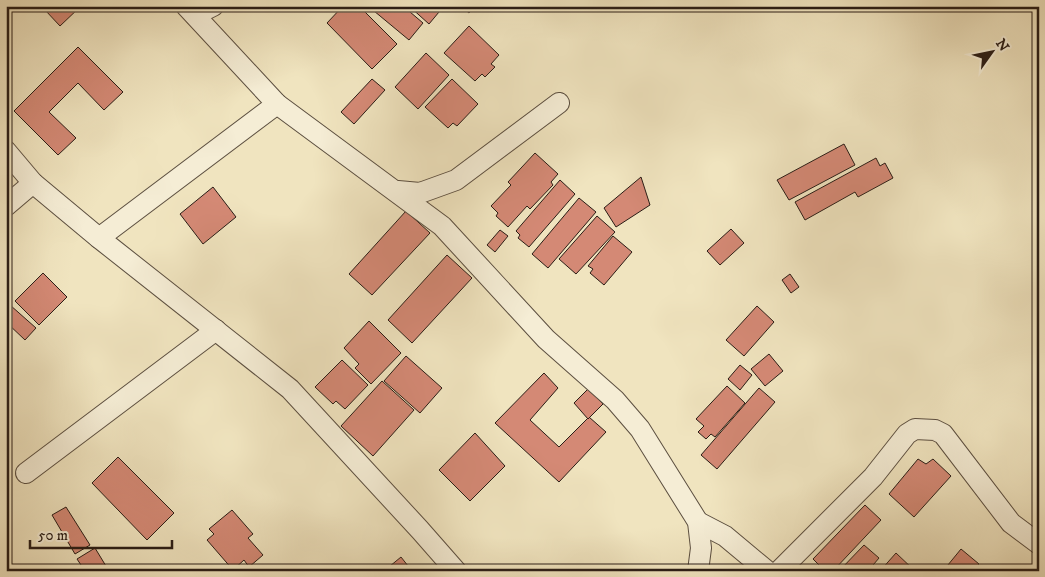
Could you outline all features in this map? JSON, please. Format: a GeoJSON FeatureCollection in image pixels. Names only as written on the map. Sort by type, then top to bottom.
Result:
{"type":"FeatureCollection","features":[{"type":"Feature","properties":{"kind":"street"},"geometry":{"type":"LineString","coordinates":[[190,11],[213,6]]}},
{"type":"Feature","properties":{"kind":"street"},"geometry":{"type":"LineString","coordinates":[[190,11],[277,104],[398,191],[442,226],[546,339],[615,400],[640,429],[698,522],[701,548],[698,571]]}},
{"type":"Feature","properties":{"kind":"street"},"geometry":{"type":"LineString","coordinates":[[398,191],[420,193],[456,180],[559,103]]}},
{"type":"Feature","properties":{"kind":"street"},"geometry":{"type":"LineString","coordinates":[[99,238],[277,104]]}},
{"type":"Feature","properties":{"kind":"street"},"geometry":{"type":"LineString","coordinates":[[6,151],[33,183],[99,238],[290,389],[456,571]]}},
{"type":"Feature","properties":{"kind":"street"},"geometry":{"type":"LineString","coordinates":[[6,206],[33,183]]}},
{"type":"Feature","properties":{"kind":"street"},"geometry":{"type":"LineString","coordinates":[[26,473],[216,330]]}},
{"type":"Feature","properties":{"kind":"street"},"geometry":{"type":"LineString","coordinates":[[779,571],[873,477],[907,434],[915,429],[936,430],[943,434],[1010,523],[1039,544]]}},
{"type":"Feature","properties":{"kind":"street"},"geometry":{"type":"LineString","coordinates":[[698,522],[725,536],[768,571]]}},
{"type":"Feature","properties":{"kind":"building"},"geometry":{"type":"Polygon","coordinates":[[[49,6],[81,6],[60,26],[45,10],[49,6]]]}},
{"type":"Feature","properties":{"kind":"building"},"geometry":{"type":"Polygon","coordinates":[[[343,6],[349,10],[352,6],[359,6],[397,44],[372,69],[327,23],[343,6]]]}},
{"type":"Feature","properties":{"kind":"building"},"geometry":{"type":"Polygon","coordinates":[[[368,6],[403,6],[423,23],[409,40],[368,6]]]}},
{"type":"Feature","properties":{"kind":"building"},"geometry":{"type":"Polygon","coordinates":[[[409,6],[444,6],[429,24],[409,6]]]}},
{"type":"Feature","properties":{"kind":"building"},"geometry":{"type":"Polygon","coordinates":[[[461,6],[475,6],[469,13],[461,6]]]}},
{"type":"Feature","properties":{"kind":"building"},"geometry":{"type":"Polygon","coordinates":[[[469,26],[499,55],[491,64],[495,67],[485,77],[482,74],[475,81],[444,53],[469,26]]]}},
{"type":"Feature","properties":{"kind":"building"},"geometry":{"type":"Polygon","coordinates":[[[78,47],[123,92],[104,110],[78,83],[49,112],[76,138],[58,155],[14,111],[78,47]]]}},
{"type":"Feature","properties":{"kind":"building"},"geometry":{"type":"Polygon","coordinates":[[[426,53],[449,75],[418,109],[395,87],[426,53]]]}},
{"type":"Feature","properties":{"kind":"building"},"geometry":{"type":"Polygon","coordinates":[[[372,79],[385,90],[354,124],[341,112],[372,79]]]}},
{"type":"Feature","properties":{"kind":"building"},"geometry":{"type":"Polygon","coordinates":[[[452,79],[478,104],[457,126],[453,123],[448,128],[425,107],[452,79]]]}},
{"type":"Feature","properties":{"kind":"building"},"geometry":{"type":"Polygon","coordinates":[[[844,144],[855,165],[789,200],[777,180],[844,144]]]}},
{"type":"Feature","properties":{"kind":"building"},"geometry":{"type":"Polygon","coordinates":[[[535,153],[558,174],[551,182],[553,185],[530,209],[527,206],[508,227],[496,216],[498,213],[491,206],[511,185],[508,182],[535,153]]]}},
{"type":"Feature","properties":{"kind":"building"},"geometry":{"type":"Polygon","coordinates":[[[876,158],[880,166],[885,163],[893,178],[858,197],[855,192],[805,220],[795,202],[876,158]]]}},
{"type":"Feature","properties":{"kind":"building"},"geometry":{"type":"Polygon","coordinates":[[[641,177],[650,205],[616,227],[604,208],[641,177]]]}},
{"type":"Feature","properties":{"kind":"building"},"geometry":{"type":"Polygon","coordinates":[[[560,180],[575,194],[529,247],[518,238],[520,235],[516,231],[560,180]]]}},
{"type":"Feature","properties":{"kind":"building"},"geometry":{"type":"Polygon","coordinates":[[[213,187],[236,217],[203,244],[180,214],[213,187]]]}},
{"type":"Feature","properties":{"kind":"building"},"geometry":{"type":"Polygon","coordinates":[[[579,198],[596,212],[548,268],[532,254],[579,198]]]}},
{"type":"Feature","properties":{"kind":"building"},"geometry":{"type":"Polygon","coordinates":[[[406,211],[430,233],[372,295],[349,274],[406,211]]]}},
{"type":"Feature","properties":{"kind":"building"},"geometry":{"type":"Polygon","coordinates":[[[597,216],[615,232],[576,274],[559,259],[597,216]]]}},
{"type":"Feature","properties":{"kind":"building"},"geometry":{"type":"Polygon","coordinates":[[[731,229],[744,243],[720,265],[707,251],[731,229]]]}},
{"type":"Feature","properties":{"kind":"building"},"geometry":{"type":"Polygon","coordinates":[[[500,230],[508,236],[495,252],[487,245],[500,230]]]}},
{"type":"Feature","properties":{"kind":"building"},"geometry":{"type":"Polygon","coordinates":[[[613,236],[632,252],[604,285],[590,273],[593,269],[588,266],[613,236]]]}},
{"type":"Feature","properties":{"kind":"building"},"geometry":{"type":"Polygon","coordinates":[[[447,255],[472,278],[412,343],[388,320],[447,255]]]}},
{"type":"Feature","properties":{"kind":"building"},"geometry":{"type":"Polygon","coordinates":[[[43,273],[67,297],[39,325],[15,301],[43,273]]]}},
{"type":"Feature","properties":{"kind":"building"},"geometry":{"type":"Polygon","coordinates":[[[790,274],[799,287],[791,293],[782,280],[790,274]]]}},
{"type":"Feature","properties":{"kind":"building"},"geometry":{"type":"Polygon","coordinates":[[[10,305],[36,328],[25,340],[6,322],[6,310],[10,305]]]}},
{"type":"Feature","properties":{"kind":"building"},"geometry":{"type":"Polygon","coordinates":[[[757,306],[774,322],[744,356],[726,340],[757,306]]]}},
{"type":"Feature","properties":{"kind":"building"},"geometry":{"type":"Polygon","coordinates":[[[369,321],[401,353],[371,384],[355,368],[359,364],[344,348],[369,321]]]}},
{"type":"Feature","properties":{"kind":"building"},"geometry":{"type":"Polygon","coordinates":[[[769,354],[783,371],[765,386],[751,369],[769,354]]]}},
{"type":"Feature","properties":{"kind":"building"},"geometry":{"type":"Polygon","coordinates":[[[406,356],[442,388],[420,413],[384,381],[406,356]]]}},
{"type":"Feature","properties":{"kind":"building"},"geometry":{"type":"Polygon","coordinates":[[[342,360],[368,385],[345,409],[336,401],[333,404],[315,387],[342,360]]]}},
{"type":"Feature","properties":{"kind":"building"},"geometry":{"type":"Polygon","coordinates":[[[740,365],[752,375],[740,390],[728,379],[740,365]]]}},
{"type":"Feature","properties":{"kind":"building"},"geometry":{"type":"Polygon","coordinates":[[[544,373],[558,388],[530,420],[559,447],[589,417],[606,432],[559,482],[495,423],[544,373]]]}},
{"type":"Feature","properties":{"kind":"building"},"geometry":{"type":"Polygon","coordinates":[[[382,381],[414,410],[373,456],[341,426],[382,381]]]}},
{"type":"Feature","properties":{"kind":"building"},"geometry":{"type":"Polygon","coordinates":[[[727,386],[745,403],[715,437],[711,434],[706,439],[698,432],[704,426],[696,419],[727,386]]]}},
{"type":"Feature","properties":{"kind":"building"},"geometry":{"type":"Polygon","coordinates":[[[759,388],[775,402],[717,469],[701,455],[759,388]]]}},
{"type":"Feature","properties":{"kind":"building"},"geometry":{"type":"Polygon","coordinates":[[[588,389],[603,404],[588,419],[574,403],[588,389]]]}},
{"type":"Feature","properties":{"kind":"building"},"geometry":{"type":"Polygon","coordinates":[[[475,433],[505,466],[470,501],[439,470],[475,433]]]}},
{"type":"Feature","properties":{"kind":"building"},"geometry":{"type":"Polygon","coordinates":[[[118,457],[174,513],[147,540],[92,483],[118,457]]]}},
{"type":"Feature","properties":{"kind":"building"},"geometry":{"type":"Polygon","coordinates":[[[918,459],[926,464],[933,459],[951,476],[914,517],[889,494],[918,459]]]}},
{"type":"Feature","properties":{"kind":"building"},"geometry":{"type":"Polygon","coordinates":[[[865,505],[881,520],[833,571],[825,571],[813,559],[865,505]]]}},
{"type":"Feature","properties":{"kind":"building"},"geometry":{"type":"Polygon","coordinates":[[[66,507],[90,545],[75,554],[52,515],[66,507]]]}},
{"type":"Feature","properties":{"kind":"building"},"geometry":{"type":"Polygon","coordinates":[[[232,510],[253,534],[248,538],[263,555],[249,567],[244,560],[233,570],[207,540],[214,534],[209,529],[232,510]]]}},
{"type":"Feature","properties":{"kind":"building"},"geometry":{"type":"Polygon","coordinates":[[[864,545],[879,558],[868,571],[839,571],[864,545]]]}},
{"type":"Feature","properties":{"kind":"building"},"geometry":{"type":"Polygon","coordinates":[[[95,548],[109,571],[85,571],[77,559],[95,548]]]}},
{"type":"Feature","properties":{"kind":"building"},"geometry":{"type":"Polygon","coordinates":[[[961,549],[979,564],[973,571],[943,571],[961,549]]]}},
{"type":"Feature","properties":{"kind":"building"},"geometry":{"type":"Polygon","coordinates":[[[896,553],[915,571],[880,571],[896,553]]]}},
{"type":"Feature","properties":{"kind":"building"},"geometry":{"type":"Polygon","coordinates":[[[401,557],[412,571],[384,571],[401,557]]]}}]}
